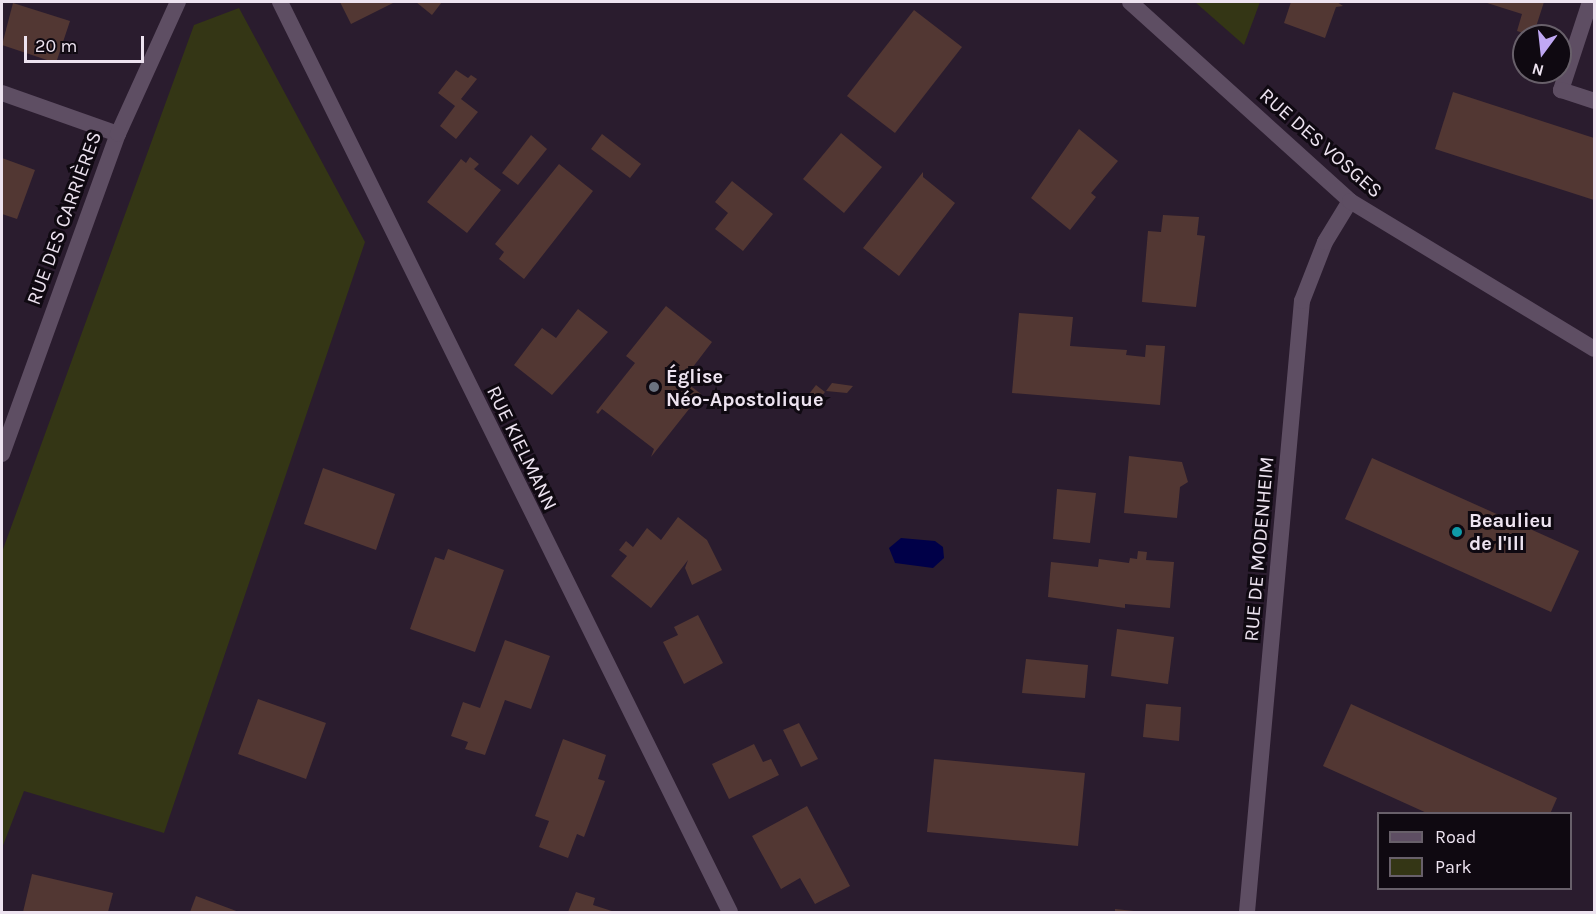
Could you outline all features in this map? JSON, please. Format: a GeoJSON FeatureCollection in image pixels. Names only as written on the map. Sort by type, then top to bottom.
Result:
{"type":"FeatureCollection","features":[{"type":"Feature","properties":{"kind":"street","name":"RUE DES CARRIÈRES"},"geometry":{"type":"LineString","coordinates":[[2,454],[118,134],[178,2]]}},
{"type":"Feature","properties":{"kind":"street","name":"RUE KIELMANN"},"geometry":{"type":"LineString","coordinates":[[280,2],[730,912]]}},
{"type":"Feature","properties":{"kind":"street","name":"RUE DES VOSGES"},"geometry":{"type":"LineString","coordinates":[[1130,2],[1350,201],[1594,349]]}},
{"type":"Feature","properties":{"kind":"street"},"geometry":{"type":"LineString","coordinates":[[1590,2],[1561,90],[1594,101]]}},
{"type":"Feature","properties":{"kind":"street"},"geometry":{"type":"LineString","coordinates":[[2,93],[118,134]]}},
{"type":"Feature","properties":{"kind":"street","name":"RUE DE MODENHEIM"},"geometry":{"type":"LineString","coordinates":[[1246,912],[1302,301],[1325,242],[1350,201]]}},
{"type":"Feature","properties":{"kind":"green space"},"geometry":{"type":"Polygon","coordinates":[[[1195,2],[1260,2],[1244,45],[1195,2]]]}},
{"type":"Feature","properties":{"kind":"green space"},"geometry":{"type":"Polygon","coordinates":[[[239,8],[365,242],[164,833],[24,791],[2,848],[2,552],[194,25],[239,8]]]}},
{"type":"Feature","properties":{"kind":"shaded area"},"geometry":{"type":"Polygon","coordinates":[[[901,538],[935,541],[943,547],[944,558],[933,568],[895,563],[889,548],[901,538]]]}},
{"type":"Feature","properties":{"kind":"building"},"geometry":{"type":"Polygon","coordinates":[[[340,2],[395,2],[351,24],[340,2]]]}},
{"type":"Feature","properties":{"kind":"building"},"geometry":{"type":"Polygon","coordinates":[[[416,2],[442,2],[432,15],[416,2]]]}},
{"type":"Feature","properties":{"kind":"building"},"geometry":{"type":"Polygon","coordinates":[[[1291,2],[1337,2],[1343,6],[1336,7],[1325,38],[1284,23],[1291,2]]]}},
{"type":"Feature","properties":{"kind":"building"},"geometry":{"type":"Polygon","coordinates":[[[1484,2],[1544,2],[1537,24],[1519,24],[1522,14],[1484,2]]]}},
{"type":"Feature","properties":{"kind":"building"},"geometry":{"type":"Polygon","coordinates":[[[13,3],[70,21],[56,63],[2,45],[13,3]]]}},
{"type":"Feature","properties":{"kind":"building"},"geometry":{"type":"Polygon","coordinates":[[[914,10],[962,47],[895,133],[847,96],[914,10]]]}},
{"type":"Feature","properties":{"kind":"building"},"geometry":{"type":"Polygon","coordinates":[[[456,70],[468,78],[471,75],[477,79],[461,99],[478,112],[456,139],[440,126],[455,106],[438,93],[456,70]]]}},
{"type":"Feature","properties":{"kind":"building"},"geometry":{"type":"Polygon","coordinates":[[[1453,92],[1594,138],[1594,200],[1435,149],[1453,92]]]}},
{"type":"Feature","properties":{"kind":"building"},"geometry":{"type":"Polygon","coordinates":[[[1079,129],[1118,161],[1091,193],[1096,197],[1070,230],[1031,198],[1079,129]]]}},
{"type":"Feature","properties":{"kind":"building"},"geometry":{"type":"Polygon","coordinates":[[[841,133],[882,167],[844,213],[803,179],[841,133]]]}},
{"type":"Feature","properties":{"kind":"building"},"geometry":{"type":"Polygon","coordinates":[[[602,134],[641,164],[630,178],[591,149],[602,134]]]}},
{"type":"Feature","properties":{"kind":"building"},"geometry":{"type":"Polygon","coordinates":[[[531,135],[547,149],[518,185],[502,173],[531,135]]]}},
{"type":"Feature","properties":{"kind":"building"},"geometry":{"type":"Polygon","coordinates":[[[470,157],[479,164],[474,169],[501,190],[467,233],[427,202],[461,159],[466,163],[470,157]]]}},
{"type":"Feature","properties":{"kind":"building"},"geometry":{"type":"Polygon","coordinates":[[[2,158],[35,170],[17,219],[2,214],[2,158]]]}},
{"type":"Feature","properties":{"kind":"building"},"geometry":{"type":"Polygon","coordinates":[[[559,164],[593,191],[524,279],[499,259],[504,252],[495,244],[559,164]]]}},
{"type":"Feature","properties":{"kind":"building"},"geometry":{"type":"Polygon","coordinates":[[[923,172],[923,177],[955,203],[899,276],[863,248],[923,172]]]}},
{"type":"Feature","properties":{"kind":"building"},"geometry":{"type":"Polygon","coordinates":[[[732,181],[773,214],[743,251],[715,229],[728,213],[715,202],[732,181]]]}},
{"type":"Feature","properties":{"kind":"building"},"geometry":{"type":"Polygon","coordinates":[[[1163,215],[1199,217],[1197,235],[1205,236],[1196,307],[1142,302],[1148,231],[1161,232],[1163,215]]]}},
{"type":"Feature","properties":{"kind":"building","name":"Église Néo-Apostolique"},"geometry":{"type":"Polygon","coordinates":[[[666,306],[712,342],[683,380],[701,394],[651,457],[654,449],[602,409],[598,414],[596,412],[635,363],[626,356],[666,306]]]}},
{"type":"Feature","properties":{"kind":"building"},"geometry":{"type":"Polygon","coordinates":[[[578,309],[608,332],[552,395],[514,365],[542,328],[556,338],[578,309]]]}},
{"type":"Feature","properties":{"kind":"building"},"geometry":{"type":"Polygon","coordinates":[[[1019,313],[1073,317],[1070,346],[1127,350],[1126,355],[1145,357],[1146,345],[1165,346],[1160,405],[1012,393],[1019,313]]]}},
{"type":"Feature","properties":{"kind":"building"},"geometry":{"type":"Polygon","coordinates":[[[832,383],[853,386],[847,393],[826,391],[832,383]]]}},
{"type":"Feature","properties":{"kind":"building"},"geometry":{"type":"Polygon","coordinates":[[[816,385],[825,392],[811,409],[802,403],[816,385]]]}},
{"type":"Feature","properties":{"kind":"building"},"geometry":{"type":"Polygon","coordinates":[[[1129,456],[1182,462],[1188,482],[1180,487],[1177,518],[1124,513],[1129,456]]]}},
{"type":"Feature","properties":{"kind":"building","name":"Beaulieu de l'Ill"},"geometry":{"type":"Polygon","coordinates":[[[1372,458],[1579,551],[1551,612],[1345,519],[1372,458]]]}},
{"type":"Feature","properties":{"kind":"building"},"geometry":{"type":"Polygon","coordinates":[[[323,468],[395,494],[376,550],[304,524],[323,468]]]}},
{"type":"Feature","properties":{"kind":"building"},"geometry":{"type":"Polygon","coordinates":[[[1057,489],[1096,493],[1090,543],[1053,539],[1057,489]]]}},
{"type":"Feature","properties":{"kind":"building"},"geometry":{"type":"Polygon","coordinates":[[[678,517],[707,540],[722,570],[692,585],[685,568],[688,560],[651,608],[611,576],[627,556],[619,550],[626,541],[633,547],[647,528],[661,540],[678,517]]]}},
{"type":"Feature","properties":{"kind":"building"},"geometry":{"type":"Polygon","coordinates":[[[448,549],[504,570],[475,652],[410,629],[435,557],[444,560],[448,549]]]}},
{"type":"Feature","properties":{"kind":"building"},"geometry":{"type":"Polygon","coordinates":[[[1138,551],[1147,552],[1146,560],[1174,562],[1170,608],[1125,604],[1125,608],[1048,597],[1051,562],[1098,567],[1099,559],[1129,563],[1130,558],[1137,559],[1138,551]]]}},
{"type":"Feature","properties":{"kind":"building"},"geometry":{"type":"Polygon","coordinates":[[[698,615],[723,663],[684,684],[663,642],[678,635],[674,627],[698,615]]]}},
{"type":"Feature","properties":{"kind":"building"},"geometry":{"type":"Polygon","coordinates":[[[1117,629],[1174,637],[1168,684],[1111,676],[1117,629]]]}},
{"type":"Feature","properties":{"kind":"building"},"geometry":{"type":"Polygon","coordinates":[[[505,640],[550,656],[531,709],[505,700],[485,755],[465,749],[468,742],[451,736],[463,702],[480,708],[505,640]]]}},
{"type":"Feature","properties":{"kind":"building"},"geometry":{"type":"Polygon","coordinates":[[[1026,659],[1088,665],[1085,698],[1022,693],[1026,659]]]}},
{"type":"Feature","properties":{"kind":"building"},"geometry":{"type":"Polygon","coordinates":[[[258,699],[326,723],[306,779],[238,754],[258,699]]]}},
{"type":"Feature","properties":{"kind":"building"},"geometry":{"type":"Polygon","coordinates":[[[1146,704],[1181,707],[1179,741],[1143,737],[1146,704]]]}},
{"type":"Feature","properties":{"kind":"building"},"geometry":{"type":"Polygon","coordinates":[[[1351,704],[1557,798],[1551,812],[1425,812],[1323,766],[1351,704]]]}},
{"type":"Feature","properties":{"kind":"building"},"geometry":{"type":"Polygon","coordinates":[[[799,723],[818,759],[801,767],[783,730],[799,723]]]}},
{"type":"Feature","properties":{"kind":"building"},"geometry":{"type":"Polygon","coordinates":[[[563,739],[606,755],[598,779],[605,781],[584,837],[577,834],[568,858],[539,847],[549,821],[535,816],[563,739]]]}},
{"type":"Feature","properties":{"kind":"building"},"geometry":{"type":"Polygon","coordinates":[[[754,744],[763,762],[771,759],[779,775],[729,799],[712,764],[754,744]]]}},
{"type":"Feature","properties":{"kind":"building"},"geometry":{"type":"Polygon","coordinates":[[[934,759],[1085,773],[1078,846],[927,832],[934,759]]]}},
{"type":"Feature","properties":{"kind":"building"},"geometry":{"type":"Polygon","coordinates":[[[807,806],[850,886],[815,904],[800,878],[781,889],[752,836],[807,806]]]}},
{"type":"Feature","properties":{"kind":"building"},"geometry":{"type":"Polygon","coordinates":[[[32,874],[113,893],[108,912],[23,912],[32,874]]]}},
{"type":"Feature","properties":{"kind":"building"},"geometry":{"type":"Polygon","coordinates":[[[576,892],[595,898],[593,905],[615,912],[568,912],[576,892]]]}},
{"type":"Feature","properties":{"kind":"building"},"geometry":{"type":"Polygon","coordinates":[[[196,896],[239,912],[190,912],[196,896]]]}},
{"type":"Feature","properties":{"kind":"building"},"geometry":{"type":"Polygon","coordinates":[[[1115,909],[1134,911],[1134,912],[1115,912],[1115,909]]]}},
{"type":"Feature","properties":{"kind":"place","name":"Église Néo-Apostolique"},"geometry":{"type":"Point","coordinates":[654,387]}},
{"type":"Feature","properties":{"kind":"place","name":"Beaulieu de l'Ill"},"geometry":{"type":"Point","coordinates":[1457,532]}}]}
